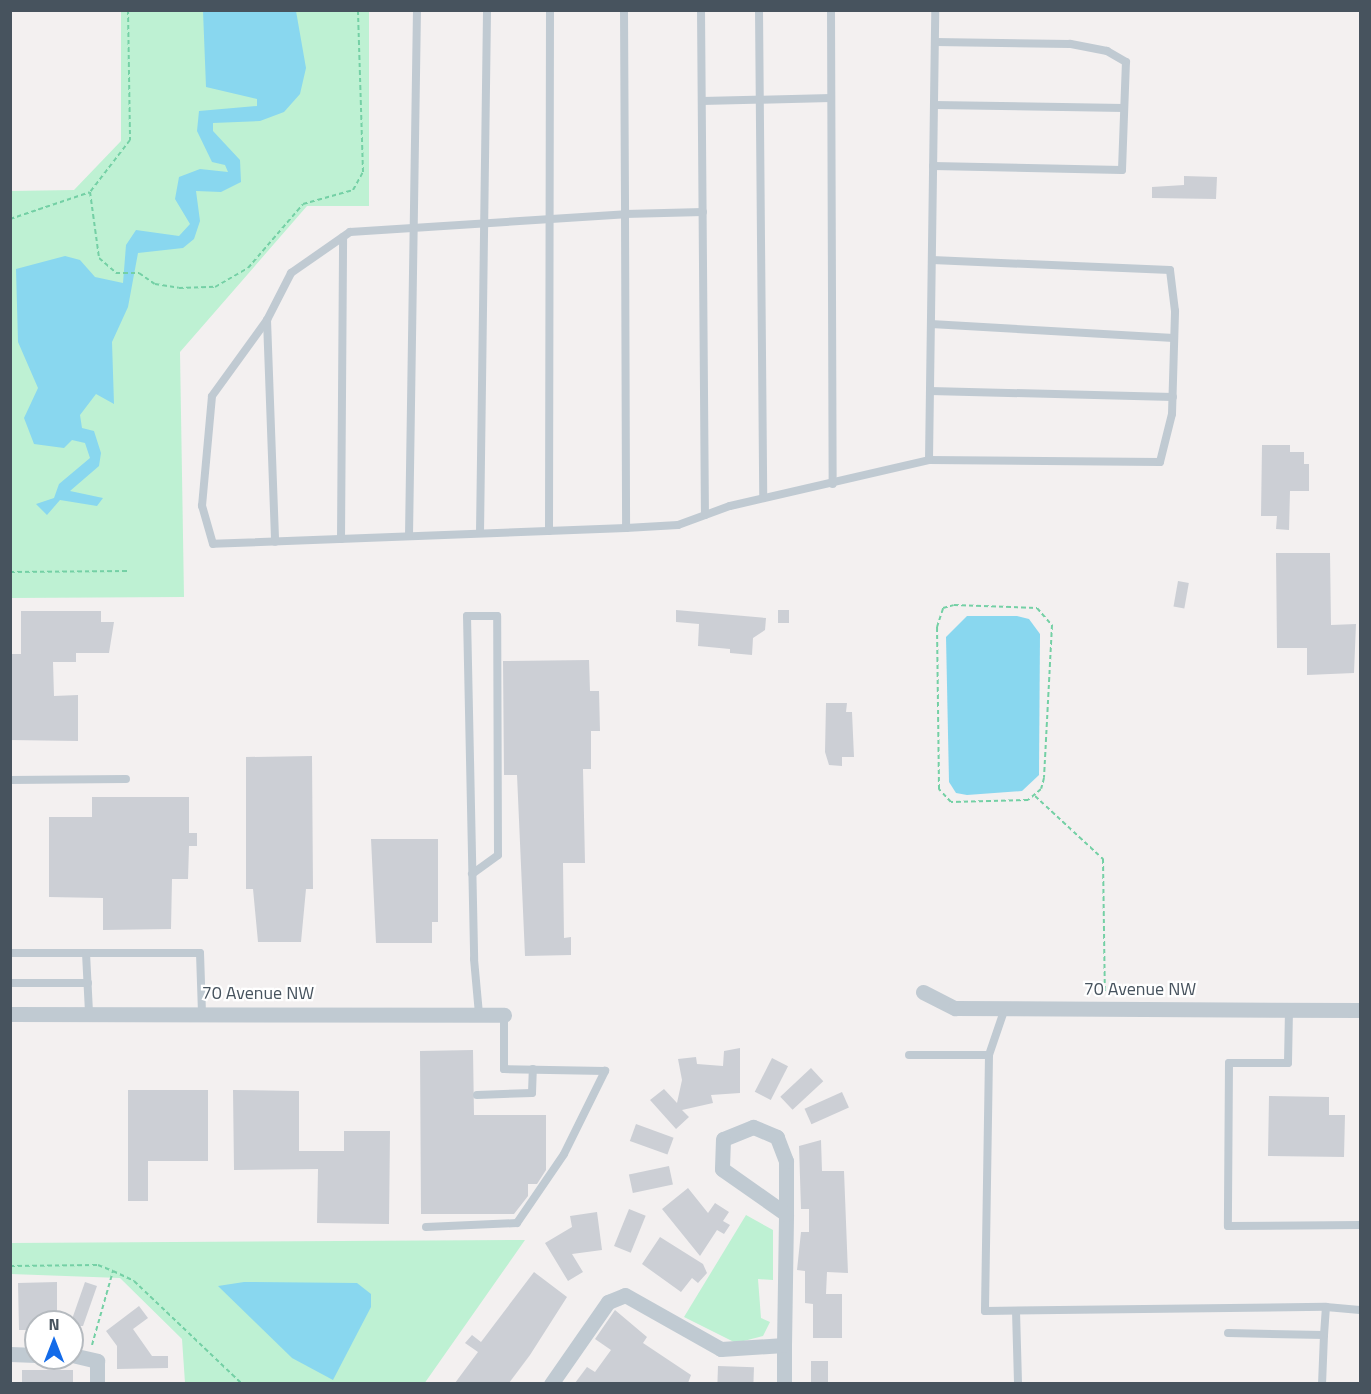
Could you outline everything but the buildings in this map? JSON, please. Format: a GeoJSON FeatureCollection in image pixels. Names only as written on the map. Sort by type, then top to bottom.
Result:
{"type":"FeatureCollection","features":[{"type":"Feature","properties":{"kind":"street","name":"70 Avenue NW"},"geometry":{"type":"LineString","coordinates":[[923,992],[955,1008],[1360,1010]]}},
{"type":"Feature","properties":{"kind":"street","name":"70 Avenue NW"},"geometry":{"type":"LineString","coordinates":[[10,1014],[202,1012],[504,1015]]}},
{"type":"Feature","properties":{"kind":"street"},"geometry":{"type":"LineString","coordinates":[[784,1383],[783,1345],[786,1214],[786,1161],[777,1137],[753,1127],[723,1139],[722,1169],[786,1214]]}},
{"type":"Feature","properties":{"kind":"street"},"geometry":{"type":"LineString","coordinates":[[551,1383],[608,1302],[625,1294],[722,1349],[783,1345]]}},
{"type":"Feature","properties":{"kind":"street"},"geometry":{"type":"LineString","coordinates":[[84,1355],[92,1355],[97,1383]]}},
{"type":"Feature","properties":{"kind":"lane"},"geometry":{"type":"LineString","coordinates":[[409,536],[417,10]]}},
{"type":"Feature","properties":{"kind":"lane"},"geometry":{"type":"LineString","coordinates":[[480,533],[487,223],[487,10]]}},
{"type":"Feature","properties":{"kind":"lane"},"geometry":{"type":"LineString","coordinates":[[549,531],[553,219],[550,10]]}},
{"type":"Feature","properties":{"kind":"lane"},"geometry":{"type":"LineString","coordinates":[[624,10],[626,528]]}},
{"type":"Feature","properties":{"kind":"lane"},"geometry":{"type":"LineString","coordinates":[[701,10],[705,515]]}},
{"type":"Feature","properties":{"kind":"lane"},"geometry":{"type":"LineString","coordinates":[[759,10],[763,498]]}},
{"type":"Feature","properties":{"kind":"lane"},"geometry":{"type":"LineString","coordinates":[[831,10],[833,484]]}},
{"type":"Feature","properties":{"kind":"lane"},"geometry":{"type":"LineString","coordinates":[[929,460],[935,10]]}},
{"type":"Feature","properties":{"kind":"lane"},"geometry":{"type":"LineString","coordinates":[[933,166],[1122,170],[1126,62],[1107,51],[1070,44],[934,42]]}},
{"type":"Feature","properties":{"kind":"lane"},"geometry":{"type":"LineString","coordinates":[[702,101],[831,98]]}},
{"type":"Feature","properties":{"kind":"lane"},"geometry":{"type":"LineString","coordinates":[[934,105],[1124,108]]}},
{"type":"Feature","properties":{"kind":"lane"},"geometry":{"type":"LineString","coordinates":[[702,212],[625,214],[350,232],[291,273],[267,320],[212,396],[202,506],[213,544],[678,525],[763,498],[833,484],[929,460],[1160,462],[1173,397],[1174,338],[1170,270],[932,260]]}},
{"type":"Feature","properties":{"kind":"lane"},"geometry":{"type":"LineString","coordinates":[[341,539],[343,237]]}},
{"type":"Feature","properties":{"kind":"lane"},"geometry":{"type":"LineString","coordinates":[[267,320],[275,542]]}},
{"type":"Feature","properties":{"kind":"lane"},"geometry":{"type":"LineString","coordinates":[[931,324],[1174,338]]}},
{"type":"Feature","properties":{"kind":"lane"},"geometry":{"type":"LineString","coordinates":[[930,391],[1173,397]]}},
{"type":"Feature","properties":{"kind":"lane"},"geometry":{"type":"LineString","coordinates":[[472,874],[498,855],[497,616],[467,616],[472,874],[479,1014]]}},
{"type":"Feature","properties":{"kind":"lane"},"geometry":{"type":"LineString","coordinates":[[10,780],[126,779]]}},
{"type":"Feature","properties":{"kind":"lane"},"geometry":{"type":"LineString","coordinates":[[10,953],[200,953],[202,1012]]}},
{"type":"Feature","properties":{"kind":"lane"},"geometry":{"type":"LineString","coordinates":[[86,953],[89,1013]]}},
{"type":"Feature","properties":{"kind":"lane"},"geometry":{"type":"LineString","coordinates":[[10,983],[88,983]]}},
{"type":"Feature","properties":{"kind":"lane"},"geometry":{"type":"LineString","coordinates":[[1005,1008],[988,1056],[985,1311],[1326,1307],[1360,1310]]}},
{"type":"Feature","properties":{"kind":"lane"},"geometry":{"type":"LineString","coordinates":[[1289,1010],[1288,1063],[1229,1063],[1228,1226],[1360,1225]]}},
{"type":"Feature","properties":{"kind":"lane"},"geometry":{"type":"LineString","coordinates":[[426,1227],[506,1227],[525,1214],[564,1154],[605,1071],[504,1069],[504,1015]]}},
{"type":"Feature","properties":{"kind":"lane"},"geometry":{"type":"LineString","coordinates":[[909,1055],[988,1056]]}},
{"type":"Feature","properties":{"kind":"lane"},"geometry":{"type":"LineString","coordinates":[[477,1095],[532,1093],[533,1069]]}},
{"type":"Feature","properties":{"kind":"lane"},"geometry":{"type":"LineString","coordinates":[[1322,1383],[1326,1307]]}},
{"type":"Feature","properties":{"kind":"lane"},"geometry":{"type":"LineString","coordinates":[[1016,1311],[1018,1383]]}},
{"type":"Feature","properties":{"kind":"lane"},"geometry":{"type":"LineString","coordinates":[[1228,1333],[1324,1335]]}},
{"type":"Feature","properties":{"kind":"path"},"geometry":{"type":"LineString","coordinates":[[10,219],[90,192],[130,140],[128,10]]}},
{"type":"Feature","properties":{"kind":"path"},"geometry":{"type":"LineString","coordinates":[[90,192],[99,258],[116,273],[139,273],[155,284],[179,288],[214,286],[248,268],[303,204],[353,190],[363,172],[358,10]]}},
{"type":"Feature","properties":{"kind":"path"},"geometry":{"type":"LineString","coordinates":[[10,572],[129,571]]}},
{"type":"Feature","properties":{"kind":"path"},"geometry":{"type":"LineString","coordinates":[[1019,607],[1047,614],[1052,642],[1044,778],[1035,796],[1020,802],[951,802],[943,796],[937,700],[937,627],[943,608],[1019,607]]}},
{"type":"Feature","properties":{"kind":"path"},"geometry":{"type":"LineString","coordinates":[[1035,796],[1103,859],[1105,1008]]}},
{"type":"Feature","properties":{"kind":"path"},"geometry":{"type":"LineString","coordinates":[[10,1266],[98,1265],[134,1281],[242,1383]]}},
{"type":"Feature","properties":{"kind":"path"},"geometry":{"type":"LineString","coordinates":[[92,1355],[92,1332],[113,1271]]}},
{"type":"Feature","properties":{"kind":"green space"},"geometry":{"type":"Polygon","coordinates":[[[121,11],[369,11],[369,206],[307,206],[180,352],[184,597],[11,598],[10,191],[74,190],[121,141],[121,11]]]}},
{"type":"Feature","properties":{"kind":"green space"},"geometry":{"type":"Polygon","coordinates":[[[746,1215],[773,1230],[773,1280],[758,1279],[761,1318],[770,1322],[763,1336],[736,1343],[684,1317],[746,1215]]]}},
{"type":"Feature","properties":{"kind":"green space"},"geometry":{"type":"Polygon","coordinates":[[[525,1240],[424,1384],[185,1383],[182,1339],[120,1278],[11,1274],[10,1243],[525,1240]]]}},
{"type":"Feature","properties":{"kind":"water"},"geometry":{"type":"Polygon","coordinates":[[[203,11],[296,11],[306,68],[300,94],[284,112],[260,121],[213,123],[213,131],[240,160],[241,182],[221,192],[196,191],[200,221],[194,239],[183,248],[138,253],[128,307],[112,342],[114,404],[96,394],[80,415],[82,428],[94,431],[101,453],[99,466],[70,491],[103,498],[97,506],[60,500],[47,515],[36,504],[54,498],[59,484],[90,458],[85,443],[72,440],[64,448],[34,444],[24,418],[38,388],[18,342],[16,269],[65,256],[80,260],[95,277],[123,283],[126,245],[136,230],[179,236],[190,224],[175,199],[179,177],[200,169],[228,172],[225,165],[212,162],[197,131],[199,111],[257,106],[257,99],[206,87],[203,11]]]}},
{"type":"Feature","properties":{"kind":"water"},"geometry":{"type":"Polygon","coordinates":[[[967,616],[1017,616],[1029,619],[1040,634],[1039,775],[1022,791],[967,795],[956,793],[949,782],[946,637],[967,616]]]}},
{"type":"Feature","properties":{"kind":"water"},"geometry":{"type":"Polygon","coordinates":[[[244,1282],[357,1283],[371,1294],[371,1307],[333,1380],[292,1358],[218,1286],[244,1282]]]}}]}
